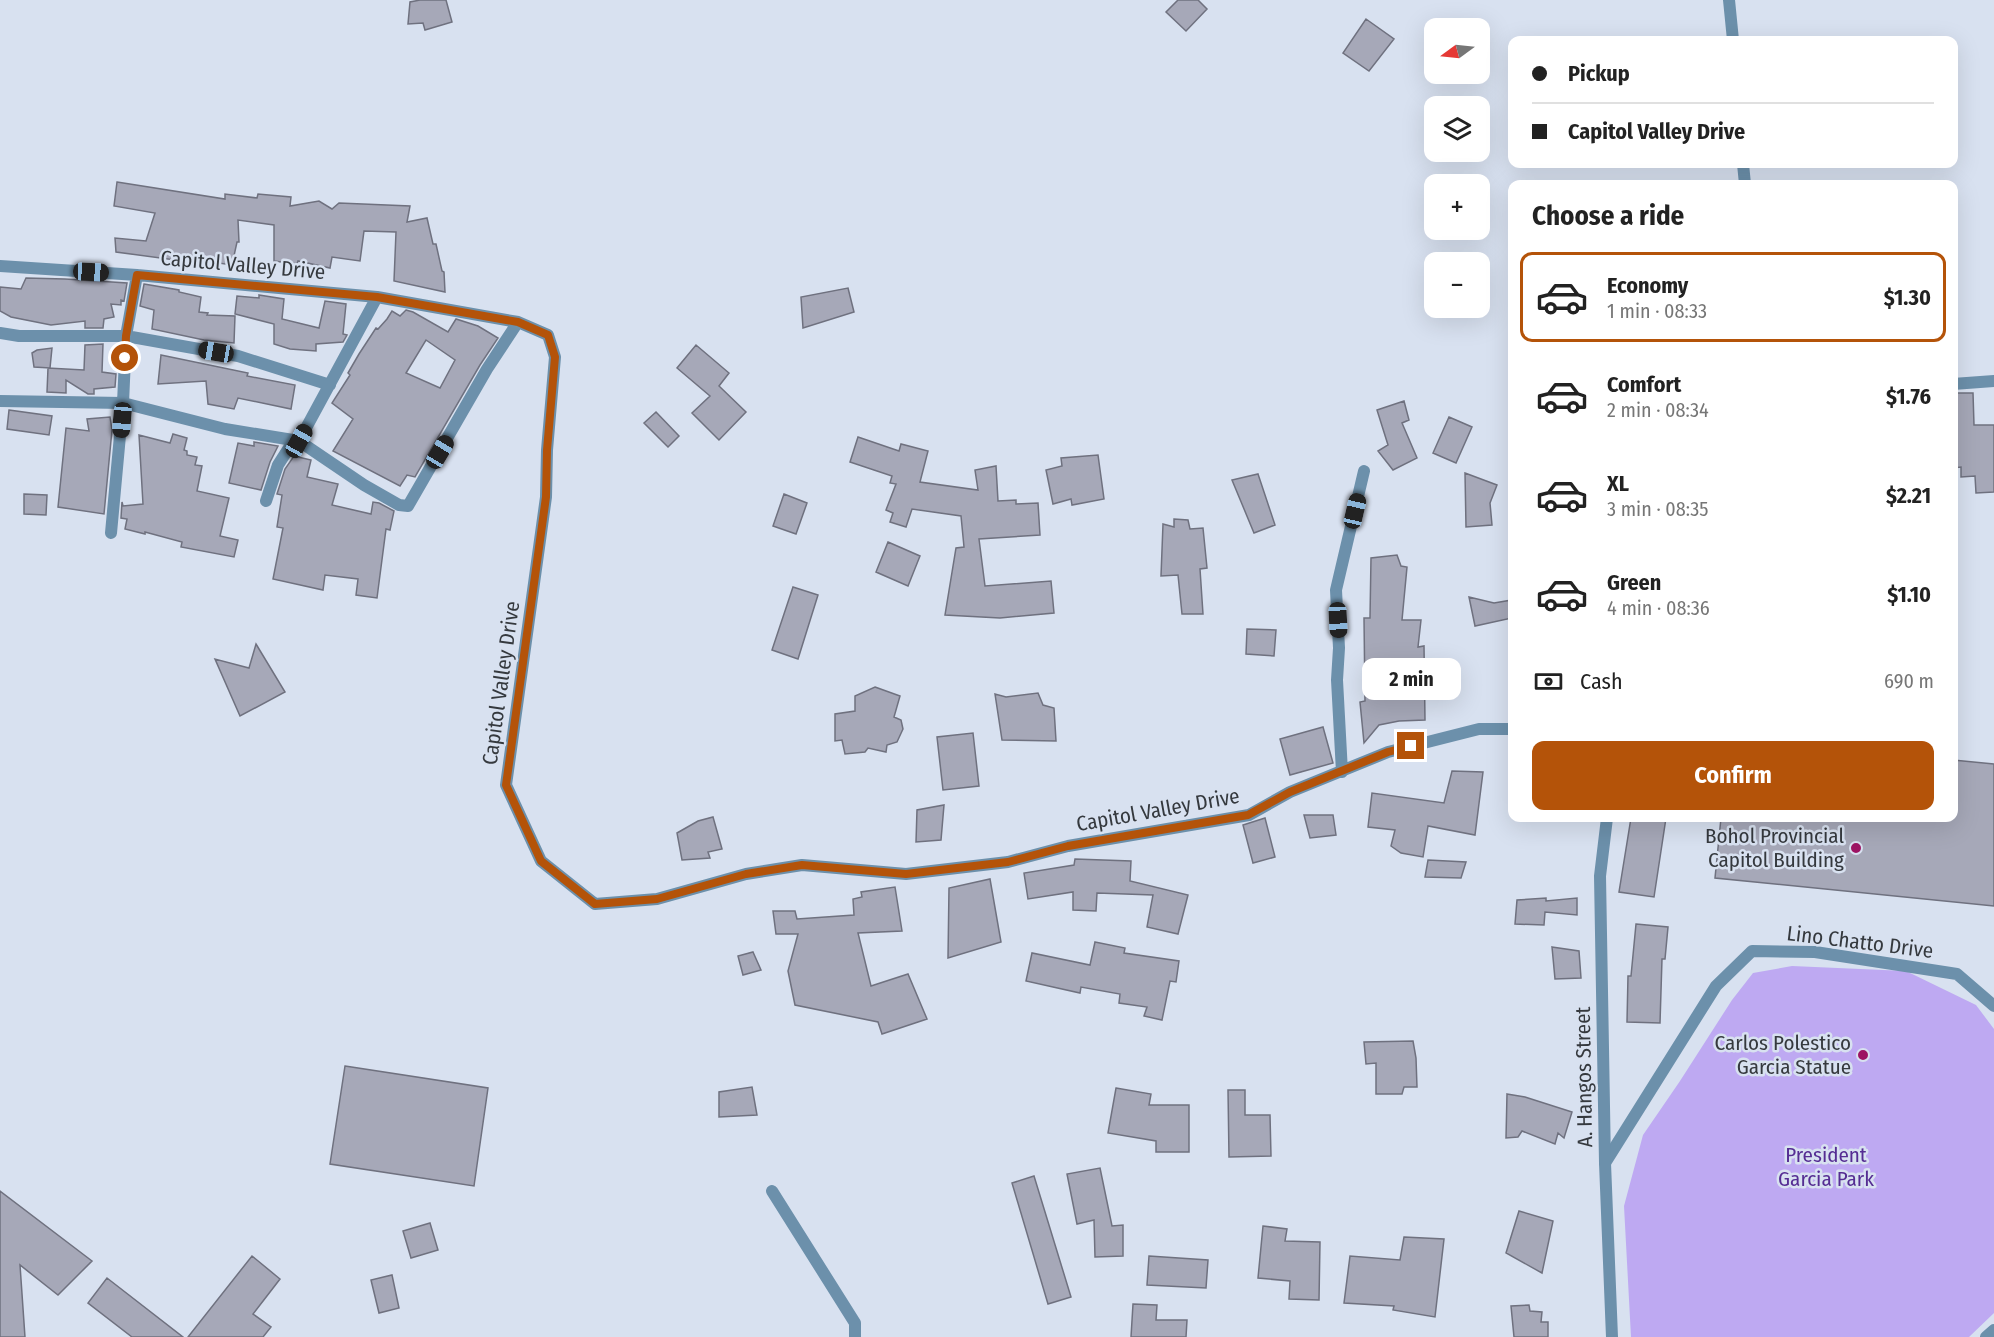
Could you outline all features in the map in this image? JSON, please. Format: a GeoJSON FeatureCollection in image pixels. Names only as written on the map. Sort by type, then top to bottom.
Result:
{"type":"FeatureCollection","features":[{"type":"Feature","properties":{"kind":"street"},"geometry":{"type":"LineString","coordinates":[[1729,0],[1733,36]]}},
{"type":"Feature","properties":{"kind":"street","name":"Capitol Valley Drive"},"geometry":{"type":"LineString","coordinates":[[0,266],[137,275],[377,297],[518,322],[548,335],[555,357],[547,450],[546,497],[506,785],[541,861],[595,904],[657,899],[746,874],[802,865],[906,874],[1008,862],[1068,846],[1248,815],[1290,792],[1388,752],[1479,729],[1508,729]]}},
{"type":"Feature","properties":{"kind":"street"},"geometry":{"type":"LineString","coordinates":[[111,533],[123,403],[126,336],[137,275]]}},
{"type":"Feature","properties":{"kind":"street"},"geometry":{"type":"LineString","coordinates":[[266,501],[278,465],[330,385],[377,297]]}},
{"type":"Feature","properties":{"kind":"street"},"geometry":{"type":"LineString","coordinates":[[0,401],[123,403],[225,429],[296,440],[364,485],[399,505],[408,506],[487,369],[518,322]]}},
{"type":"Feature","properties":{"kind":"street"},"geometry":{"type":"LineString","coordinates":[[0,333],[19,336],[126,336],[238,356],[330,385]]}},
{"type":"Feature","properties":{"kind":"street"},"geometry":{"type":"LineString","coordinates":[[1958,384],[1994,381]]}},
{"type":"Feature","properties":{"kind":"street"},"geometry":{"type":"LineString","coordinates":[[1342,772],[1341,711],[1337,680],[1339,648],[1336,590],[1364,471]]}},
{"type":"Feature","properties":{"kind":"street","name":"A. Hangos Street"},"geometry":{"type":"LineString","coordinates":[[1607,822],[1600,876],[1605,1163],[1612,1337]]}},
{"type":"Feature","properties":{"kind":"street","name":"Lino Chatto Drive"},"geometry":{"type":"LineString","coordinates":[[1605,1163],[1716,986],[1752,951],[1815,952],[1958,974],[1994,1006]]}},
{"type":"Feature","properties":{"kind":"street"},"geometry":{"type":"LineString","coordinates":[[772,1191],[855,1323],[855,1337]]}},
{"type":"Feature","properties":{"kind":"street"},"geometry":{"type":"LineString","coordinates":[[1986,1337],[1994,1330]]}},
{"type":"Feature","properties":{"kind":"green space","name":"President Garcia Park"},"geometry":{"type":"Polygon","coordinates":[[[1792,966],[1906,971],[1976,1005],[1994,1029],[1994,1313],[1969,1337],[1631,1337],[1624,1206],[1643,1135],[1732,1000],[1753,973],[1792,966]]]}},
{"type":"Feature","properties":{"kind":"building"},"geometry":{"type":"Polygon","coordinates":[[[446,0],[452,22],[425,30],[423,23],[408,24],[410,2],[446,0]]]}},
{"type":"Feature","properties":{"kind":"building"},"geometry":{"type":"Polygon","coordinates":[[[1178,0],[1198,0],[1207,9],[1186,31],[1166,12],[1178,0]]]}},
{"type":"Feature","properties":{"kind":"building"},"geometry":{"type":"Polygon","coordinates":[[[1366,19],[1394,39],[1369,71],[1343,53],[1366,19]]]}},
{"type":"Feature","properties":{"kind":"building"},"geometry":{"type":"Polygon","coordinates":[[[117,182],[225,199],[225,194],[257,198],[258,194],[291,197],[290,206],[319,201],[332,209],[339,203],[410,206],[407,222],[427,218],[433,244],[436,244],[444,272],[445,292],[394,281],[396,232],[364,231],[360,261],[332,257],[330,268],[298,261],[297,264],[274,261],[274,225],[238,220],[239,242],[237,242],[232,265],[116,252],[115,238],[146,241],[155,213],[114,206],[117,182]]]}},
{"type":"Feature","properties":{"kind":"building"},"geometry":{"type":"Polygon","coordinates":[[[26,278],[127,283],[124,301],[121,300],[121,305],[111,304],[114,317],[104,319],[103,328],[85,328],[85,321],[51,325],[11,317],[0,311],[0,287],[21,289],[26,278]]]}},
{"type":"Feature","properties":{"kind":"building"},"geometry":{"type":"Polygon","coordinates":[[[144,284],[179,290],[179,292],[201,297],[199,312],[208,313],[207,315],[235,316],[234,343],[204,340],[152,329],[154,310],[140,306],[144,284]]]}},
{"type":"Feature","properties":{"kind":"building"},"geometry":{"type":"Polygon","coordinates":[[[848,288],[854,312],[803,328],[801,297],[848,288]]]}},
{"type":"Feature","properties":{"kind":"building"},"geometry":{"type":"Polygon","coordinates":[[[259,295],[284,299],[282,319],[319,328],[325,301],[346,304],[343,334],[347,335],[343,342],[316,344],[316,351],[290,349],[274,344],[274,324],[235,314],[237,296],[259,298],[259,295]]]}},
{"type":"Feature","properties":{"kind":"building"},"geometry":{"type":"Polygon","coordinates":[[[406,310],[413,312],[448,332],[456,319],[478,326],[498,338],[415,477],[407,475],[400,486],[333,451],[353,419],[332,403],[376,328],[378,329],[392,311],[400,316],[406,310]],[[426,340],[406,373],[440,388],[455,360],[426,340]]]}},
{"type":"Feature","properties":{"kind":"building"},"geometry":{"type":"Polygon","coordinates":[[[103,344],[102,372],[116,374],[115,387],[94,389],[94,394],[88,394],[66,380],[66,393],[47,392],[48,368],[84,370],[85,345],[103,344]]]}},
{"type":"Feature","properties":{"kind":"building"},"geometry":{"type":"Polygon","coordinates":[[[696,345],[729,373],[719,386],[746,412],[719,440],[692,413],[710,396],[677,368],[696,345]]]}},
{"type":"Feature","properties":{"kind":"building"},"geometry":{"type":"Polygon","coordinates":[[[52,348],[50,368],[34,367],[32,353],[52,348]]]}},
{"type":"Feature","properties":{"kind":"building"},"geometry":{"type":"Polygon","coordinates":[[[161,355],[295,385],[291,409],[238,398],[234,409],[208,404],[206,381],[158,384],[161,355]]]}},
{"type":"Feature","properties":{"kind":"building"},"geometry":{"type":"Polygon","coordinates":[[[1958,393],[1973,393],[1974,425],[1994,425],[1994,492],[1976,493],[1975,476],[1961,477],[1961,467],[1958,467],[1958,393]]]}},
{"type":"Feature","properties":{"kind":"building"},"geometry":{"type":"Polygon","coordinates":[[[1404,401],[1409,420],[1402,423],[1417,458],[1393,470],[1378,451],[1388,445],[1377,410],[1404,401]]]}},
{"type":"Feature","properties":{"kind":"building"},"geometry":{"type":"Polygon","coordinates":[[[9,410],[52,416],[49,435],[7,429],[9,410]]]}},
{"type":"Feature","properties":{"kind":"building"},"geometry":{"type":"Polygon","coordinates":[[[656,412],[679,436],[668,447],[644,423],[656,412]]]}},
{"type":"Feature","properties":{"kind":"building"},"geometry":{"type":"Polygon","coordinates":[[[110,417],[112,430],[104,514],[58,507],[66,428],[89,431],[87,419],[110,417]]]}},
{"type":"Feature","properties":{"kind":"building"},"geometry":{"type":"Polygon","coordinates":[[[1449,417],[1472,427],[1456,463],[1433,453],[1449,417]]]}},
{"type":"Feature","properties":{"kind":"building"},"geometry":{"type":"Polygon","coordinates":[[[173,434],[187,438],[184,450],[187,451],[187,455],[197,457],[195,465],[202,466],[197,491],[229,498],[220,536],[238,540],[234,557],[181,547],[182,542],[125,529],[127,519],[121,518],[122,502],[123,506],[143,504],[139,435],[170,443],[173,434]]]}},
{"type":"Feature","properties":{"kind":"building"},"geometry":{"type":"Polygon","coordinates":[[[858,437],[899,451],[901,444],[928,451],[920,482],[978,490],[975,470],[996,466],[998,501],[1016,500],[1016,504],[1038,503],[1040,535],[979,539],[985,586],[1051,581],[1054,613],[1000,618],[945,615],[956,548],[964,547],[961,516],[912,509],[906,527],[890,522],[893,513],[886,510],[896,484],[890,483],[892,476],[850,462],[858,437]]]}},
{"type":"Feature","properties":{"kind":"building"},"geometry":{"type":"Polygon","coordinates":[[[254,442],[278,446],[261,490],[229,483],[238,443],[254,446],[254,442]]]}},
{"type":"Feature","properties":{"kind":"building"},"geometry":{"type":"Polygon","coordinates":[[[1098,455],[1104,499],[1072,505],[1071,499],[1053,504],[1046,470],[1062,466],[1061,458],[1098,455]]]}},
{"type":"Feature","properties":{"kind":"building"},"geometry":{"type":"Polygon","coordinates":[[[294,456],[311,460],[307,477],[338,484],[332,505],[371,514],[373,502],[394,511],[390,530],[386,529],[377,598],[356,595],[358,579],[325,575],[323,590],[273,579],[283,528],[277,527],[282,495],[277,494],[285,469],[294,456]]]}},
{"type":"Feature","properties":{"kind":"building"},"geometry":{"type":"Polygon","coordinates":[[[1465,473],[1497,485],[1490,503],[1492,525],[1466,527],[1465,473]]]}},
{"type":"Feature","properties":{"kind":"building"},"geometry":{"type":"Polygon","coordinates":[[[1258,474],[1275,525],[1254,533],[1232,480],[1258,474]]]}},
{"type":"Feature","properties":{"kind":"building"},"geometry":{"type":"Polygon","coordinates":[[[24,494],[47,495],[46,515],[24,514],[24,494]]]}},
{"type":"Feature","properties":{"kind":"building"},"geometry":{"type":"Polygon","coordinates":[[[784,494],[807,503],[796,534],[773,526],[784,494]]]}},
{"type":"Feature","properties":{"kind":"building"},"geometry":{"type":"Polygon","coordinates":[[[1174,519],[1188,520],[1190,529],[1203,528],[1207,568],[1200,569],[1203,614],[1182,614],[1178,575],[1161,576],[1163,524],[1174,527],[1174,519]]]}},
{"type":"Feature","properties":{"kind":"building"},"geometry":{"type":"Polygon","coordinates":[[[888,542],[920,556],[908,586],[876,572],[888,542]]]}},
{"type":"Feature","properties":{"kind":"building"},"geometry":{"type":"Polygon","coordinates":[[[1397,555],[1401,566],[1407,567],[1402,620],[1421,620],[1418,647],[1424,646],[1425,720],[1399,721],[1379,725],[1364,743],[1360,702],[1365,701],[1364,618],[1370,618],[1371,558],[1397,555]]]}},
{"type":"Feature","properties":{"kind":"building"},"geometry":{"type":"Polygon","coordinates":[[[793,587],[818,595],[798,659],[772,650],[793,587]]]}},
{"type":"Feature","properties":{"kind":"building"},"geometry":{"type":"Polygon","coordinates":[[[1469,597],[1494,603],[1508,601],[1508,619],[1475,626],[1469,597]]]}},
{"type":"Feature","properties":{"kind":"building"},"geometry":{"type":"Polygon","coordinates":[[[1247,629],[1276,630],[1274,656],[1246,654],[1247,629]]]}},
{"type":"Feature","properties":{"kind":"building"},"geometry":{"type":"Polygon","coordinates":[[[256,644],[285,692],[240,716],[215,659],[249,668],[256,644]]]}},
{"type":"Feature","properties":{"kind":"building"},"geometry":{"type":"Polygon","coordinates":[[[875,687],[900,696],[894,717],[901,720],[903,729],[897,742],[887,745],[886,752],[868,748],[865,752],[845,754],[842,740],[835,741],[835,714],[855,711],[855,696],[875,687]]]}},
{"type":"Feature","properties":{"kind":"building"},"geometry":{"type":"Polygon","coordinates":[[[1038,693],[1043,705],[1054,708],[1056,741],[1002,740],[995,694],[1006,697],[1038,693]]]}},
{"type":"Feature","properties":{"kind":"building"},"geometry":{"type":"Polygon","coordinates":[[[1323,727],[1333,763],[1290,775],[1280,739],[1323,727]]]}},
{"type":"Feature","properties":{"kind":"building"},"geometry":{"type":"Polygon","coordinates":[[[973,733],[979,786],[943,790],[937,737],[973,733]]]}},
{"type":"Feature","properties":{"kind":"building","name":"Bohol Provincial Capitol Building"},"geometry":{"type":"Polygon","coordinates":[[[1958,760],[1994,764],[1994,906],[1715,878],[1721,822],[1958,822],[1958,760]]]}},
{"type":"Feature","properties":{"kind":"building"},"geometry":{"type":"Polygon","coordinates":[[[1452,771],[1483,772],[1475,835],[1428,826],[1423,857],[1401,853],[1391,846],[1395,830],[1368,827],[1372,793],[1444,803],[1452,771]]]}},
{"type":"Feature","properties":{"kind":"building"},"geometry":{"type":"Polygon","coordinates":[[[944,805],[941,840],[916,842],[917,810],[944,805]]]}},
{"type":"Feature","properties":{"kind":"building"},"geometry":{"type":"Polygon","coordinates":[[[1304,815],[1333,815],[1336,835],[1310,838],[1304,815]]]}},
{"type":"Feature","properties":{"kind":"building"},"geometry":{"type":"Polygon","coordinates":[[[713,817],[722,849],[708,852],[710,858],[682,860],[677,833],[698,821],[713,817]]]}},
{"type":"Feature","properties":{"kind":"building"},"geometry":{"type":"Polygon","coordinates":[[[1265,818],[1275,857],[1253,863],[1243,825],[1265,818]]]}},
{"type":"Feature","properties":{"kind":"building"},"geometry":{"type":"Polygon","coordinates":[[[1630,822],[1665,822],[1654,897],[1619,892],[1630,822]]]}},
{"type":"Feature","properties":{"kind":"building"},"geometry":{"type":"Polygon","coordinates":[[[1075,859],[1131,861],[1130,881],[1188,895],[1178,934],[1147,927],[1153,895],[1097,893],[1096,911],[1073,910],[1073,892],[1028,899],[1024,873],[1074,865],[1075,859]]]}},
{"type":"Feature","properties":{"kind":"building"},"geometry":{"type":"Polygon","coordinates":[[[1428,860],[1466,862],[1461,878],[1425,877],[1428,860]]]}},
{"type":"Feature","properties":{"kind":"building"},"geometry":{"type":"Polygon","coordinates":[[[990,879],[1001,942],[948,958],[949,888],[990,879]]]}},
{"type":"Feature","properties":{"kind":"building"},"geometry":{"type":"Polygon","coordinates":[[[895,887],[902,931],[858,933],[871,986],[908,974],[927,1019],[882,1034],[878,1022],[795,1005],[788,971],[798,934],[776,934],[773,911],[795,911],[797,919],[854,915],[853,899],[862,897],[861,892],[895,887]]]}},
{"type":"Feature","properties":{"kind":"building"},"geometry":{"type":"Polygon","coordinates":[[[1546,898],[1546,901],[1577,898],[1577,915],[1545,912],[1544,925],[1515,924],[1517,900],[1546,898]]]}},
{"type":"Feature","properties":{"kind":"building"},"geometry":{"type":"Polygon","coordinates":[[[1636,924],[1668,927],[1665,959],[1662,959],[1660,1023],[1627,1022],[1628,976],[1631,976],[1636,924]]]}},
{"type":"Feature","properties":{"kind":"building"},"geometry":{"type":"Polygon","coordinates":[[[1095,942],[1125,948],[1124,953],[1179,961],[1176,982],[1170,981],[1162,1020],[1144,1016],[1147,1007],[1119,1003],[1120,994],[1081,987],[1080,993],[1026,981],[1032,953],[1090,965],[1095,942]]]}},
{"type":"Feature","properties":{"kind":"building"},"geometry":{"type":"Polygon","coordinates":[[[1552,947],[1579,951],[1581,978],[1555,979],[1552,947]]]}},
{"type":"Feature","properties":{"kind":"building"},"geometry":{"type":"Polygon","coordinates":[[[753,952],[761,970],[743,975],[738,956],[753,952]]]}},
{"type":"Feature","properties":{"kind":"building"},"geometry":{"type":"Polygon","coordinates":[[[1413,1041],[1417,1087],[1404,1087],[1402,1094],[1376,1094],[1376,1063],[1366,1064],[1364,1042],[1413,1041]]]}},
{"type":"Feature","properties":{"kind":"building"},"geometry":{"type":"Polygon","coordinates":[[[345,1066],[488,1088],[474,1186],[330,1164],[345,1066]]]}},
{"type":"Feature","properties":{"kind":"building"},"geometry":{"type":"Polygon","coordinates":[[[752,1087],[757,1115],[719,1117],[719,1092],[752,1087]]]}},
{"type":"Feature","properties":{"kind":"building"},"geometry":{"type":"Polygon","coordinates":[[[1116,1088],[1151,1094],[1149,1105],[1189,1105],[1189,1152],[1156,1152],[1156,1141],[1108,1133],[1116,1088]]]}},
{"type":"Feature","properties":{"kind":"building"},"geometry":{"type":"Polygon","coordinates":[[[1228,1090],[1245,1090],[1245,1115],[1270,1115],[1271,1156],[1229,1157],[1228,1090]]]}},
{"type":"Feature","properties":{"kind":"building"},"geometry":{"type":"Polygon","coordinates":[[[1507,1094],[1525,1097],[1572,1112],[1564,1138],[1558,1133],[1555,1144],[1522,1131],[1518,1137],[1506,1138],[1507,1094]]]}},
{"type":"Feature","properties":{"kind":"building"},"geometry":{"type":"Polygon","coordinates":[[[1100,1168],[1112,1226],[1123,1225],[1123,1256],[1095,1257],[1094,1220],[1077,1224],[1067,1174],[1100,1168]]]}},
{"type":"Feature","properties":{"kind":"building"},"geometry":{"type":"Polygon","coordinates":[[[1034,1176],[1071,1297],[1048,1304],[1012,1183],[1034,1176]]]}},
{"type":"Feature","properties":{"kind":"building"},"geometry":{"type":"Polygon","coordinates":[[[0,1191],[92,1261],[58,1295],[20,1265],[25,1337],[0,1337],[0,1191]]]}},
{"type":"Feature","properties":{"kind":"building"},"geometry":{"type":"Polygon","coordinates":[[[1519,1211],[1553,1221],[1542,1273],[1506,1253],[1519,1211]]]}},
{"type":"Feature","properties":{"kind":"building"},"geometry":{"type":"Polygon","coordinates":[[[430,1223],[438,1250],[411,1258],[403,1231],[430,1223]]]}},
{"type":"Feature","properties":{"kind":"building"},"geometry":{"type":"Polygon","coordinates":[[[1263,1226],[1287,1229],[1285,1241],[1320,1242],[1319,1300],[1289,1299],[1290,1281],[1258,1278],[1263,1226]]]}},
{"type":"Feature","properties":{"kind":"building"},"geometry":{"type":"Polygon","coordinates":[[[1404,1237],[1444,1239],[1435,1317],[1393,1310],[1394,1306],[1344,1303],[1350,1256],[1400,1260],[1404,1237]]]}},
{"type":"Feature","properties":{"kind":"building"},"geometry":{"type":"Polygon","coordinates":[[[252,1256],[280,1279],[253,1314],[271,1327],[263,1337],[188,1337],[252,1256]]]}},
{"type":"Feature","properties":{"kind":"building"},"geometry":{"type":"Polygon","coordinates":[[[1149,1256],[1208,1260],[1206,1288],[1147,1285],[1149,1256]]]}},
{"type":"Feature","properties":{"kind":"building"},"geometry":{"type":"Polygon","coordinates":[[[392,1275],[399,1308],[379,1313],[371,1280],[392,1275]]]}},
{"type":"Feature","properties":{"kind":"building"},"geometry":{"type":"Polygon","coordinates":[[[107,1278],[183,1337],[132,1337],[88,1303],[107,1278]]]}},
{"type":"Feature","properties":{"kind":"building"},"geometry":{"type":"Polygon","coordinates":[[[1133,1304],[1157,1305],[1156,1320],[1187,1320],[1186,1337],[1131,1337],[1133,1304]]]}},
{"type":"Feature","properties":{"kind":"building"},"geometry":{"type":"Polygon","coordinates":[[[1529,1305],[1530,1311],[1542,1312],[1541,1322],[1548,1322],[1548,1337],[1514,1337],[1511,1306],[1529,1305]]]}},
{"type":"Feature","properties":{"kind":"place","name":"Bohol Provincial Capitol Building"},"geometry":{"type":"Point","coordinates":[1856,848]}},
{"type":"Feature","properties":{"kind":"place","name":"Carlos Polestico Garcia Statue"},"geometry":{"type":"Point","coordinates":[1863,1055]}},
{"type":"Feature","properties":{"kind":"route"},"geometry":{"type":"LineString","coordinates":[[125,358],[126,336],[137,275],[377,297],[518,322],[548,335],[555,357],[547,450],[546,497],[506,785],[541,861],[595,904],[657,899],[746,874],[802,865],[906,874],[1008,862],[1068,846],[1248,815],[1290,792],[1388,752],[1411,746]]}}]}
